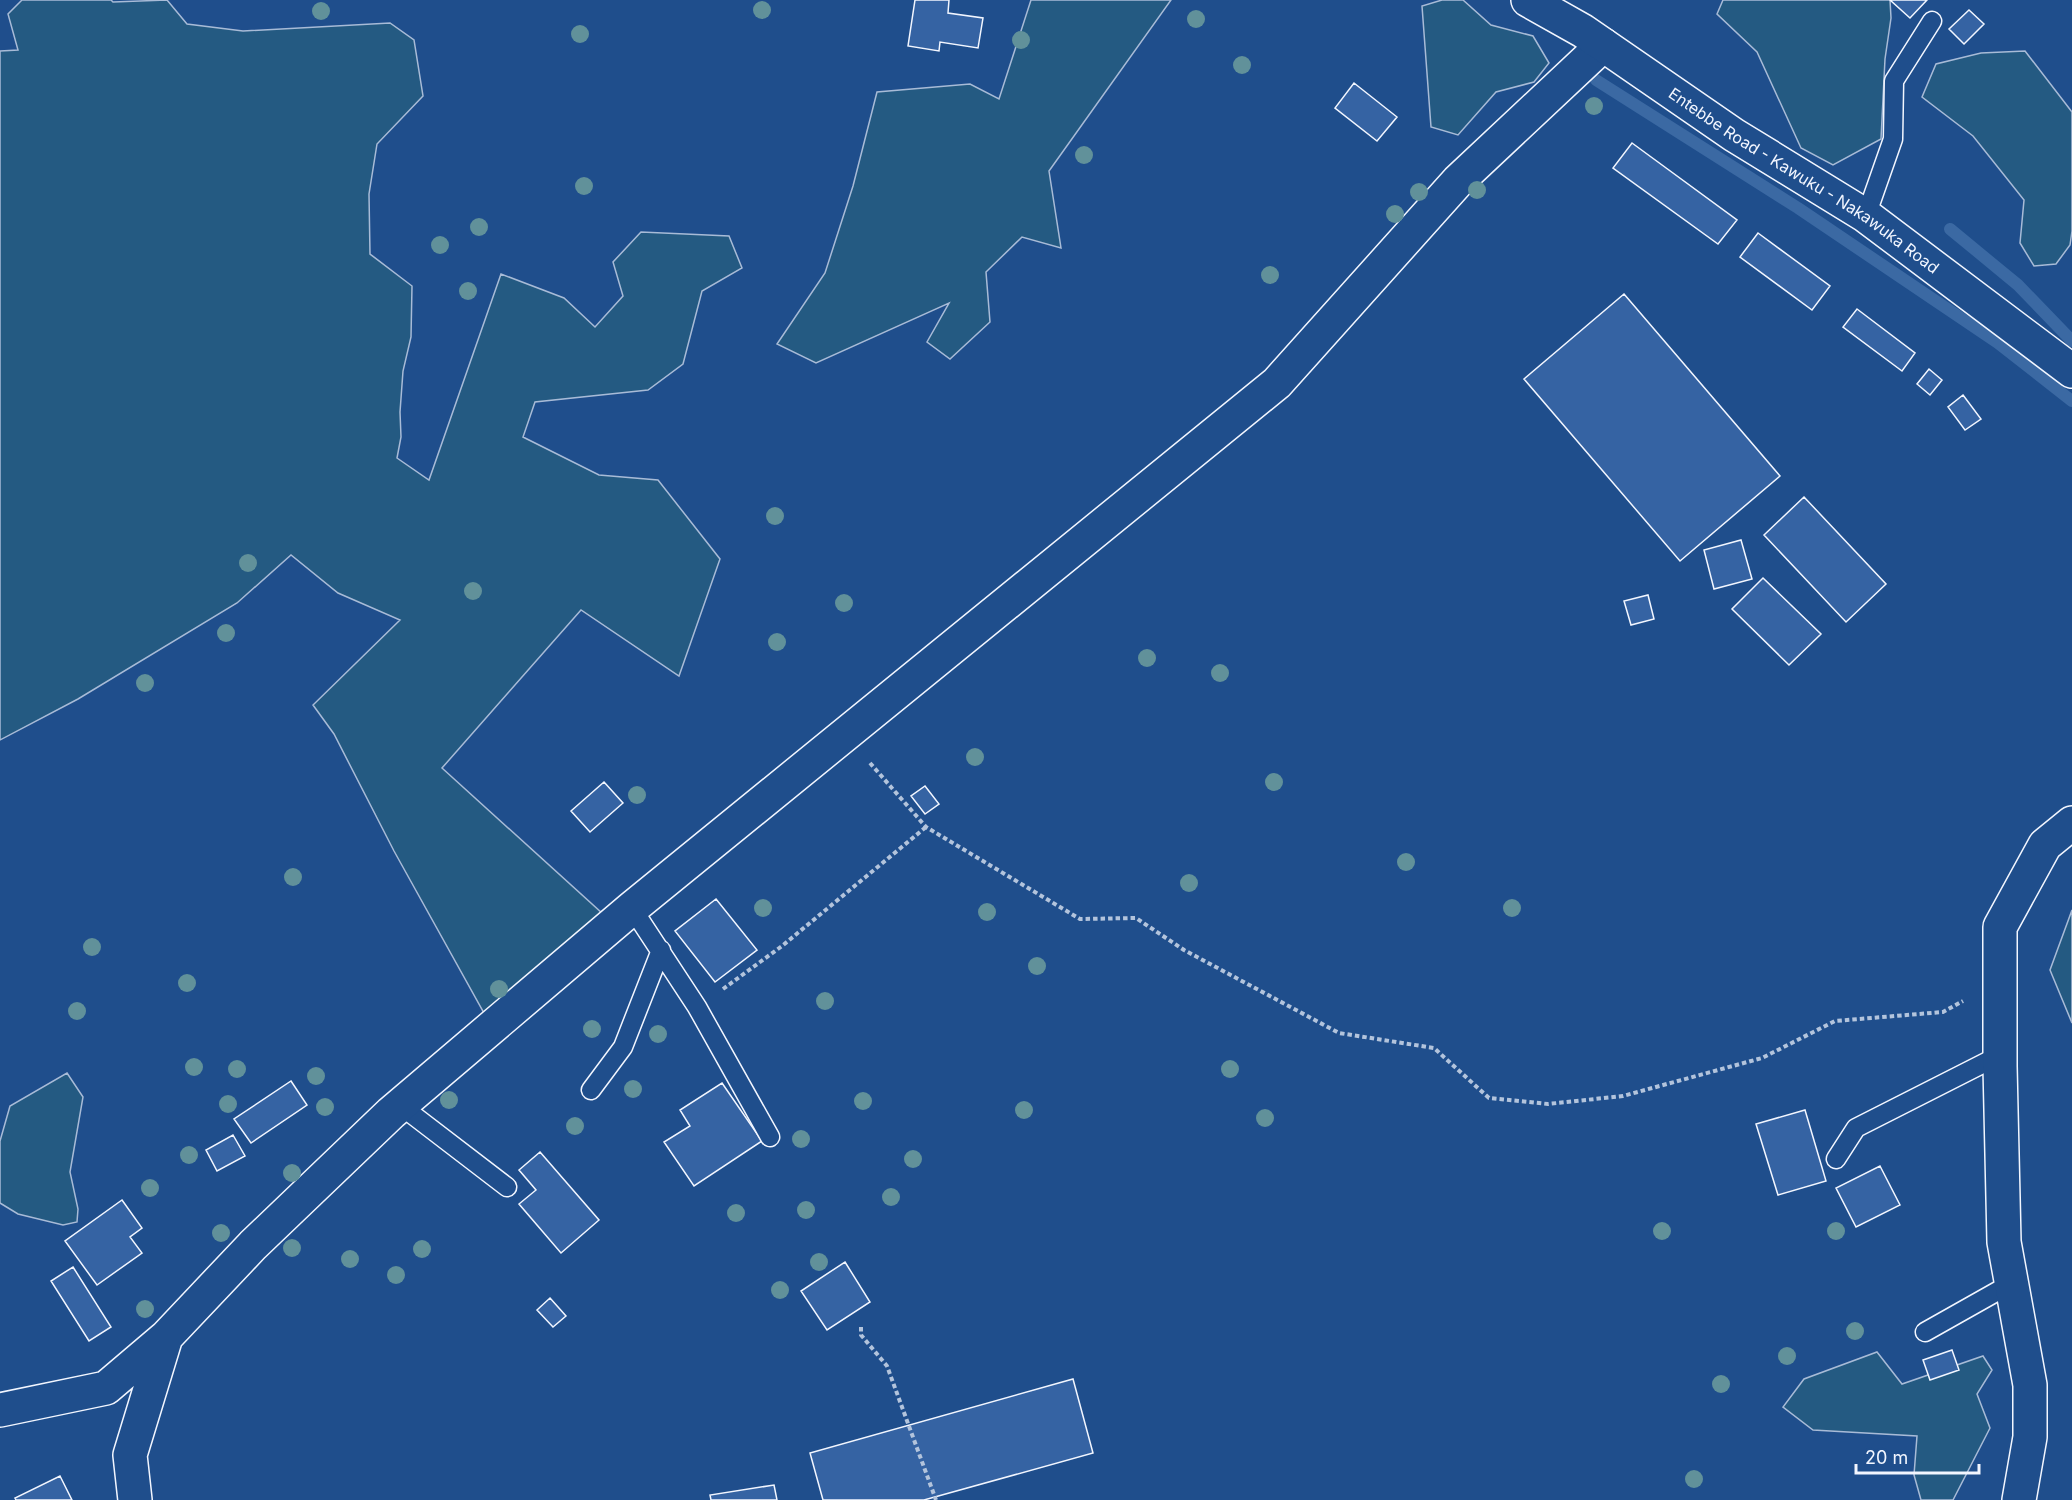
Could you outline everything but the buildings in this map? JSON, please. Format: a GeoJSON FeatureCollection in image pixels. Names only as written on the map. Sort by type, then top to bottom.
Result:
{"type":"FeatureCollection","features":[{"type":"Feature","properties":{"kind":"street","name":"Entebbe Road - Kawuku - Nakawuka Road"},"geometry":{"type":"LineString","coordinates":[[1527,0],[1583,31],[1734,135],[1866,216],[2072,371]]}},
{"type":"Feature","properties":{"kind":"street"},"geometry":{"type":"LineString","coordinates":[[0,1410],[106,1388],[166,1337],[253,1245],[400,1105],[632,908],[1277,382],[1458,181],[1603,45]]}},
{"type":"Feature","properties":{"kind":"street"},"geometry":{"type":"LineString","coordinates":[[2019,1500],[2031,1437],[2030,1385],[2004,1242],[2000,927],[2045,845],[2072,823]]}},
{"type":"Feature","properties":{"kind":"street"},"geometry":{"type":"LineString","coordinates":[[135,1500],[130,1455],[166,1337]]}},
{"type":"Feature","properties":{"kind":"lane"},"geometry":{"type":"LineString","coordinates":[[1866,216],[1893,139],[1894,81],[1932,21]]}},
{"type":"Feature","properties":{"kind":"lane"},"geometry":{"type":"LineString","coordinates":[[632,908],[697,1007],[770,1137]]}},
{"type":"Feature","properties":{"kind":"lane"},"geometry":{"type":"LineString","coordinates":[[591,1090],[623,1047],[661,950]]}},
{"type":"Feature","properties":{"kind":"lane"},"geometry":{"type":"LineString","coordinates":[[1836,1159],[1856,1128],[2000,1055]]}},
{"type":"Feature","properties":{"kind":"lane"},"geometry":{"type":"LineString","coordinates":[[400,1105],[507,1187]]}},
{"type":"Feature","properties":{"kind":"lane"},"geometry":{"type":"LineString","coordinates":[[1925,1332],[2012,1283]]}},
{"type":"Feature","properties":{"kind":"path"},"geometry":{"type":"LineString","coordinates":[[845,733],[926,827],[1080,919],[1136,918],[1184,950],[1339,1033],[1434,1048],[1490,1098],[1548,1104],[1623,1096],[1762,1058],[1835,1022],[1943,1012],[2000,980]]}},
{"type":"Feature","properties":{"kind":"path"},"geometry":{"type":"LineString","coordinates":[[697,1007],[782,946],[926,827]]}},
{"type":"Feature","properties":{"kind":"path"},"geometry":{"type":"LineString","coordinates":[[861,1327],[861,1335],[887,1366],[936,1500]]}},
{"type":"Feature","properties":{"kind":"shaded area"},"geometry":{"type":"Polygon","coordinates":[[[22,0],[111,0],[113,2],[167,0],[187,24],[243,31],[390,23],[414,40],[423,96],[377,144],[369,194],[370,254],[412,286],[411,337],[403,371],[401,437],[397,458],[429,480],[501,274],[564,298],[595,327],[623,296],[613,262],[641,232],[729,236],[742,268],[702,291],[683,364],[648,390],[535,402],[523,437],[599,475],[658,480],[720,559],[679,676],[581,610],[442,768],[603,914],[484,1013],[394,851],[334,734],[313,705],[400,620],[338,593],[291,555],[237,603],[78,699],[0,740],[0,51],[18,50],[8,14],[22,0]]]}},
{"type":"Feature","properties":{"kind":"shaded area"},"geometry":{"type":"Polygon","coordinates":[[[1031,0],[1171,0],[1049,171],[1061,248],[1022,237],[986,272],[990,322],[950,359],[927,342],[949,303],[816,363],[777,344],[825,273],[853,186],[877,92],[970,84],[999,99],[1031,0]]]}},
{"type":"Feature","properties":{"kind":"shaded area"},"geometry":{"type":"Polygon","coordinates":[[[1442,0],[1463,0],[1491,25],[1533,36],[1549,63],[1534,82],[1496,92],[1458,135],[1431,127],[1422,6],[1442,0]]]}},
{"type":"Feature","properties":{"kind":"shaded area"},"geometry":{"type":"Polygon","coordinates":[[[1723,0],[1890,0],[1891,18],[1885,59],[1881,139],[1833,165],[1801,148],[1757,52],[1717,14],[1723,0]]]}},
{"type":"Feature","properties":{"kind":"shaded area"},"geometry":{"type":"Polygon","coordinates":[[[2025,51],[2072,112],[2072,231],[2070,245],[2056,264],[2034,266],[2020,243],[2024,200],[1973,136],[1922,97],[1936,64],[1981,53],[2025,51]]]}},
{"type":"Feature","properties":{"kind":"shaded area"},"geometry":{"type":"Polygon","coordinates":[[[2072,910],[2072,1023],[2050,970],[2072,910]]]}},
{"type":"Feature","properties":{"kind":"shaded area"},"geometry":{"type":"Polygon","coordinates":[[[67,1073],[83,1097],[70,1172],[78,1209],[77,1222],[63,1225],[18,1214],[0,1203],[0,1141],[10,1106],[67,1073]]]}},
{"type":"Feature","properties":{"kind":"shaded area"},"geometry":{"type":"Polygon","coordinates":[[[1877,1352],[1902,1384],[1983,1356],[1992,1370],[1977,1394],[1990,1428],[1953,1500],[1921,1500],[1914,1475],[1917,1436],[1813,1430],[1783,1407],[1804,1379],[1877,1352]]]}},
{"type":"Feature","properties":{"kind":"waterway"},"geometry":{"type":"LineString","coordinates":[[1596,80],[1798,208],[1998,343],[2072,401]]}},
{"type":"Feature","properties":{"kind":"waterway"},"geometry":{"type":"LineString","coordinates":[[1950,229],[2018,285],[2072,341]]}}]}
